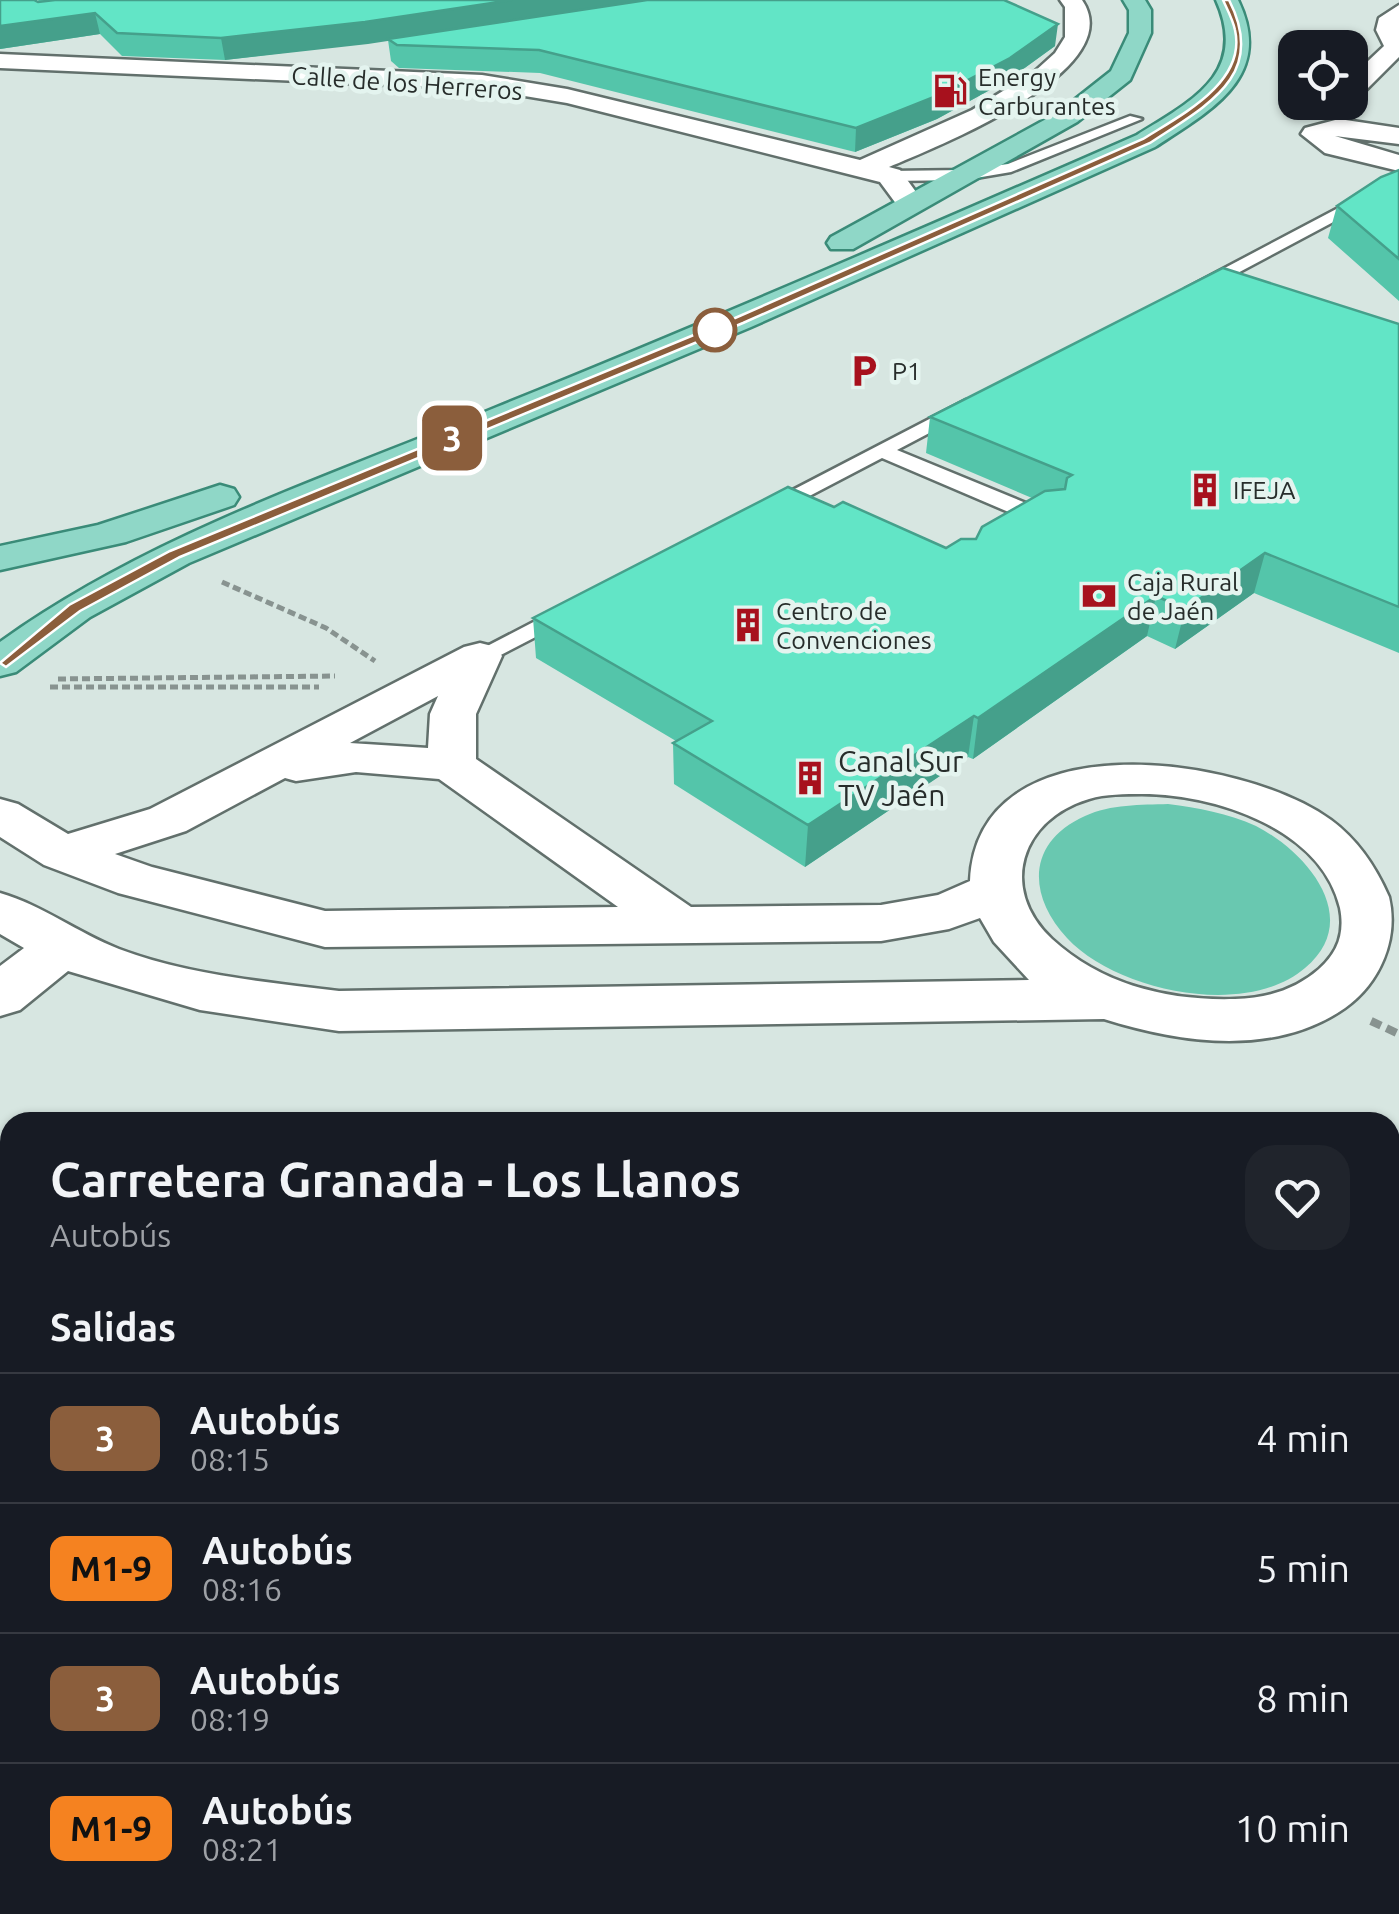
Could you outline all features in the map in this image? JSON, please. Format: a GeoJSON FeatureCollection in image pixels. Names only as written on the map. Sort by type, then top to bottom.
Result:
{"type":"FeatureCollection","features":[{"type":"Feature","properties":{"kind":"main road"},"geometry":{"type":"LineString","coordinates":[[818,257],[1068,117],[1121,74],[1140,33],[1140,10],[1134,0]]}},
{"type":"Feature","properties":{"kind":"main road"},"geometry":{"type":"LineString","coordinates":[[452,404],[1147,120],[1204,104],[1228,77],[1239,54],[1240,30],[1227,0]]}},
{"type":"Feature","properties":{"kind":"main road"},"geometry":{"type":"LineString","coordinates":[[0,663],[75,608],[175,554],[739,320],[1147,120]]}},
{"type":"Feature","properties":{"kind":"main road"},"geometry":{"type":"LineString","coordinates":[[0,558],[70,546],[158,522],[250,485]]}},
{"type":"Feature","properties":{"kind":"street"},"geometry":{"type":"LineString","coordinates":[[860,170],[972,120],[1046,76],[1076,39],[1076,6],[1071,0]]}},
{"type":"Feature","properties":{"kind":"street"},"geometry":{"type":"LineString","coordinates":[[1368,74],[1396,47],[1386,30],[1390,18],[1399,12]]}},
{"type":"Feature","properties":{"kind":"street"},"geometry":{"type":"LineString","coordinates":[[79,45],[103,66]]}},
{"type":"Feature","properties":{"kind":"street"},"geometry":{"type":"LineString","coordinates":[[241,73],[374,53]]}},
{"type":"Feature","properties":{"kind":"street","name":"Calle de los Herreros"},"geometry":{"type":"LineString","coordinates":[[0,61],[482,82],[567,96],[890,176]]}},
{"type":"Feature","properties":{"kind":"street"},"geometry":{"type":"LineString","coordinates":[[1334,120],[1314,134],[1334,147],[1399,164]]}},
{"type":"Feature","properties":{"kind":"street"},"geometry":{"type":"LineString","coordinates":[[1355,120],[1399,136]]}},
{"type":"Feature","properties":{"kind":"street"},"geometry":{"type":"LineString","coordinates":[[890,176],[910,203]]}},
{"type":"Feature","properties":{"kind":"street"},"geometry":{"type":"LineString","coordinates":[[62,852],[168,820],[262,771],[387,685],[480,656]]}},
{"type":"Feature","properties":{"kind":"street"},"geometry":{"type":"LineString","coordinates":[[452,765],[453,714],[480,656]]}},
{"type":"Feature","properties":{"kind":"street"},"geometry":{"type":"LineString","coordinates":[[262,771],[356,758],[452,765],[681,926]]}},
{"type":"Feature","properties":{"kind":"street"},"geometry":{"type":"LineString","coordinates":[[1127,779],[1201,784],[1260,802],[1311,831],[1348,868],[1362,892],[1381,952],[1320,998],[1286,1013],[1244,1020],[1199,1021],[1152,1014],[1079,986],[1032,951],[1014,931],[996,890],[998,850],[1021,816],[1060,792],[1127,779]]}},
{"type":"Feature","properties":{"kind":"street"},"geometry":{"type":"LineString","coordinates":[[0,814],[62,852],[137,881],[325,929],[882,923],[949,910],[996,890]]}},
{"type":"Feature","properties":{"kind":"street"},"geometry":{"type":"LineString","coordinates":[[1348,868],[1399,882]]}},
{"type":"Feature","properties":{"kind":"street"},"geometry":{"type":"LineString","coordinates":[[0,910],[62,947],[117,969],[257,1001],[339,1011],[1108,999]]}},
{"type":"Feature","properties":{"kind":"street"},"geometry":{"type":"LineString","coordinates":[[0,996],[62,947]]}},
{"type":"Feature","properties":{"kind":"lane"},"geometry":{"type":"LineString","coordinates":[[890,176],[964,175],[1011,168],[1102,129],[1147,120]]}},
{"type":"Feature","properties":{"kind":"lane"},"geometry":{"type":"LineString","coordinates":[[1172,300],[1399,181]]}},
{"type":"Feature","properties":{"kind":"lane"},"geometry":{"type":"LineString","coordinates":[[747,520],[983,397]]}},
{"type":"Feature","properties":{"kind":"lane"},"geometry":{"type":"LineString","coordinates":[[881,450],[1047,520]]}},
{"type":"Feature","properties":{"kind":"lane"},"geometry":{"type":"LineString","coordinates":[[800,492],[833,508]]}},
{"type":"Feature","properties":{"kind":"lane"},"geometry":{"type":"LineString","coordinates":[[480,656],[587,602]]}},
{"type":"Feature","properties":{"kind":"path"},"geometry":{"type":"LineString","coordinates":[[214,579],[326,628],[387,685]]}},
{"type":"Feature","properties":{"kind":"path"},"geometry":{"type":"LineString","coordinates":[[56,678],[336,676]]}},
{"type":"Feature","properties":{"kind":"path"},"geometry":{"type":"LineString","coordinates":[[50,687],[387,685]]}},
{"type":"Feature","properties":{"kind":"green space"},"geometry":{"type":"Polygon","coordinates":[[[1168,804],[1213,812],[1256,826],[1293,852],[1309,869],[1329,908],[1329,929],[1322,949],[1305,968],[1280,984],[1250,992],[1182,992],[1117,972],[1089,957],[1067,938],[1045,904],[1040,887],[1043,855],[1052,840],[1066,827],[1095,812],[1168,804]]]}},
{"type":"Feature","properties":{"kind":"building"},"geometry":{"type":"Polygon","coordinates":[[[0,0],[512,0],[221,38],[117,33],[95,13],[0,26],[0,0]]]}},
{"type":"Feature","properties":{"kind":"building"},"geometry":{"type":"Polygon","coordinates":[[[647,0],[1004,0],[1058,24],[1010,58],[939,95],[856,128],[539,50],[397,45],[388,39],[647,0]]]}},
{"type":"Feature","properties":{"kind":"building"},"geometry":{"type":"Polygon","coordinates":[[[1399,170],[1399,259],[1337,206],[1399,170]]]}},
{"type":"Feature","properties":{"kind":"building"},"geometry":{"type":"Polygon","coordinates":[[[1223,268],[1399,324],[1399,607],[1265,553],[1185,609],[1156,596],[978,718],[974,716],[808,825],[673,743],[712,721],[533,618],[788,487],[834,507],[843,502],[946,548],[961,539],[976,539],[982,527],[1045,491],[1065,489],[1067,478],[1072,475],[930,417],[1223,268]]]}},
{"type":"Feature","properties":{"kind":"bus line","name":"3"},"geometry":{"type":"LineString","coordinates":[[0,663],[75,608],[175,554],[739,320],[1146,141],[1204,104],[1228,77],[1239,54],[1240,30],[1227,0]]}},
{"type":"Feature","properties":{"kind":"place","name":"Energy Carburantes"},"geometry":{"type":"Point","coordinates":[950,91]}},
{"type":"Feature","properties":{"kind":"place","name":"P1"},"geometry":{"type":"Point","coordinates":[864,371]}},
{"type":"Feature","properties":{"kind":"place","name":"IFEJA"},"geometry":{"type":"Point","coordinates":[1205,490]}},
{"type":"Feature","properties":{"kind":"place","name":"Caja Rural de Jaén"},"geometry":{"type":"Point","coordinates":[1099,596]}},
{"type":"Feature","properties":{"kind":"place","name":"Centro de Convenciones"},"geometry":{"type":"Point","coordinates":[748,625]}},
{"type":"Feature","properties":{"kind":"place","name":"Canal Sur TV Jaén"},"geometry":{"type":"Point","coordinates":[810,778]}}]}
